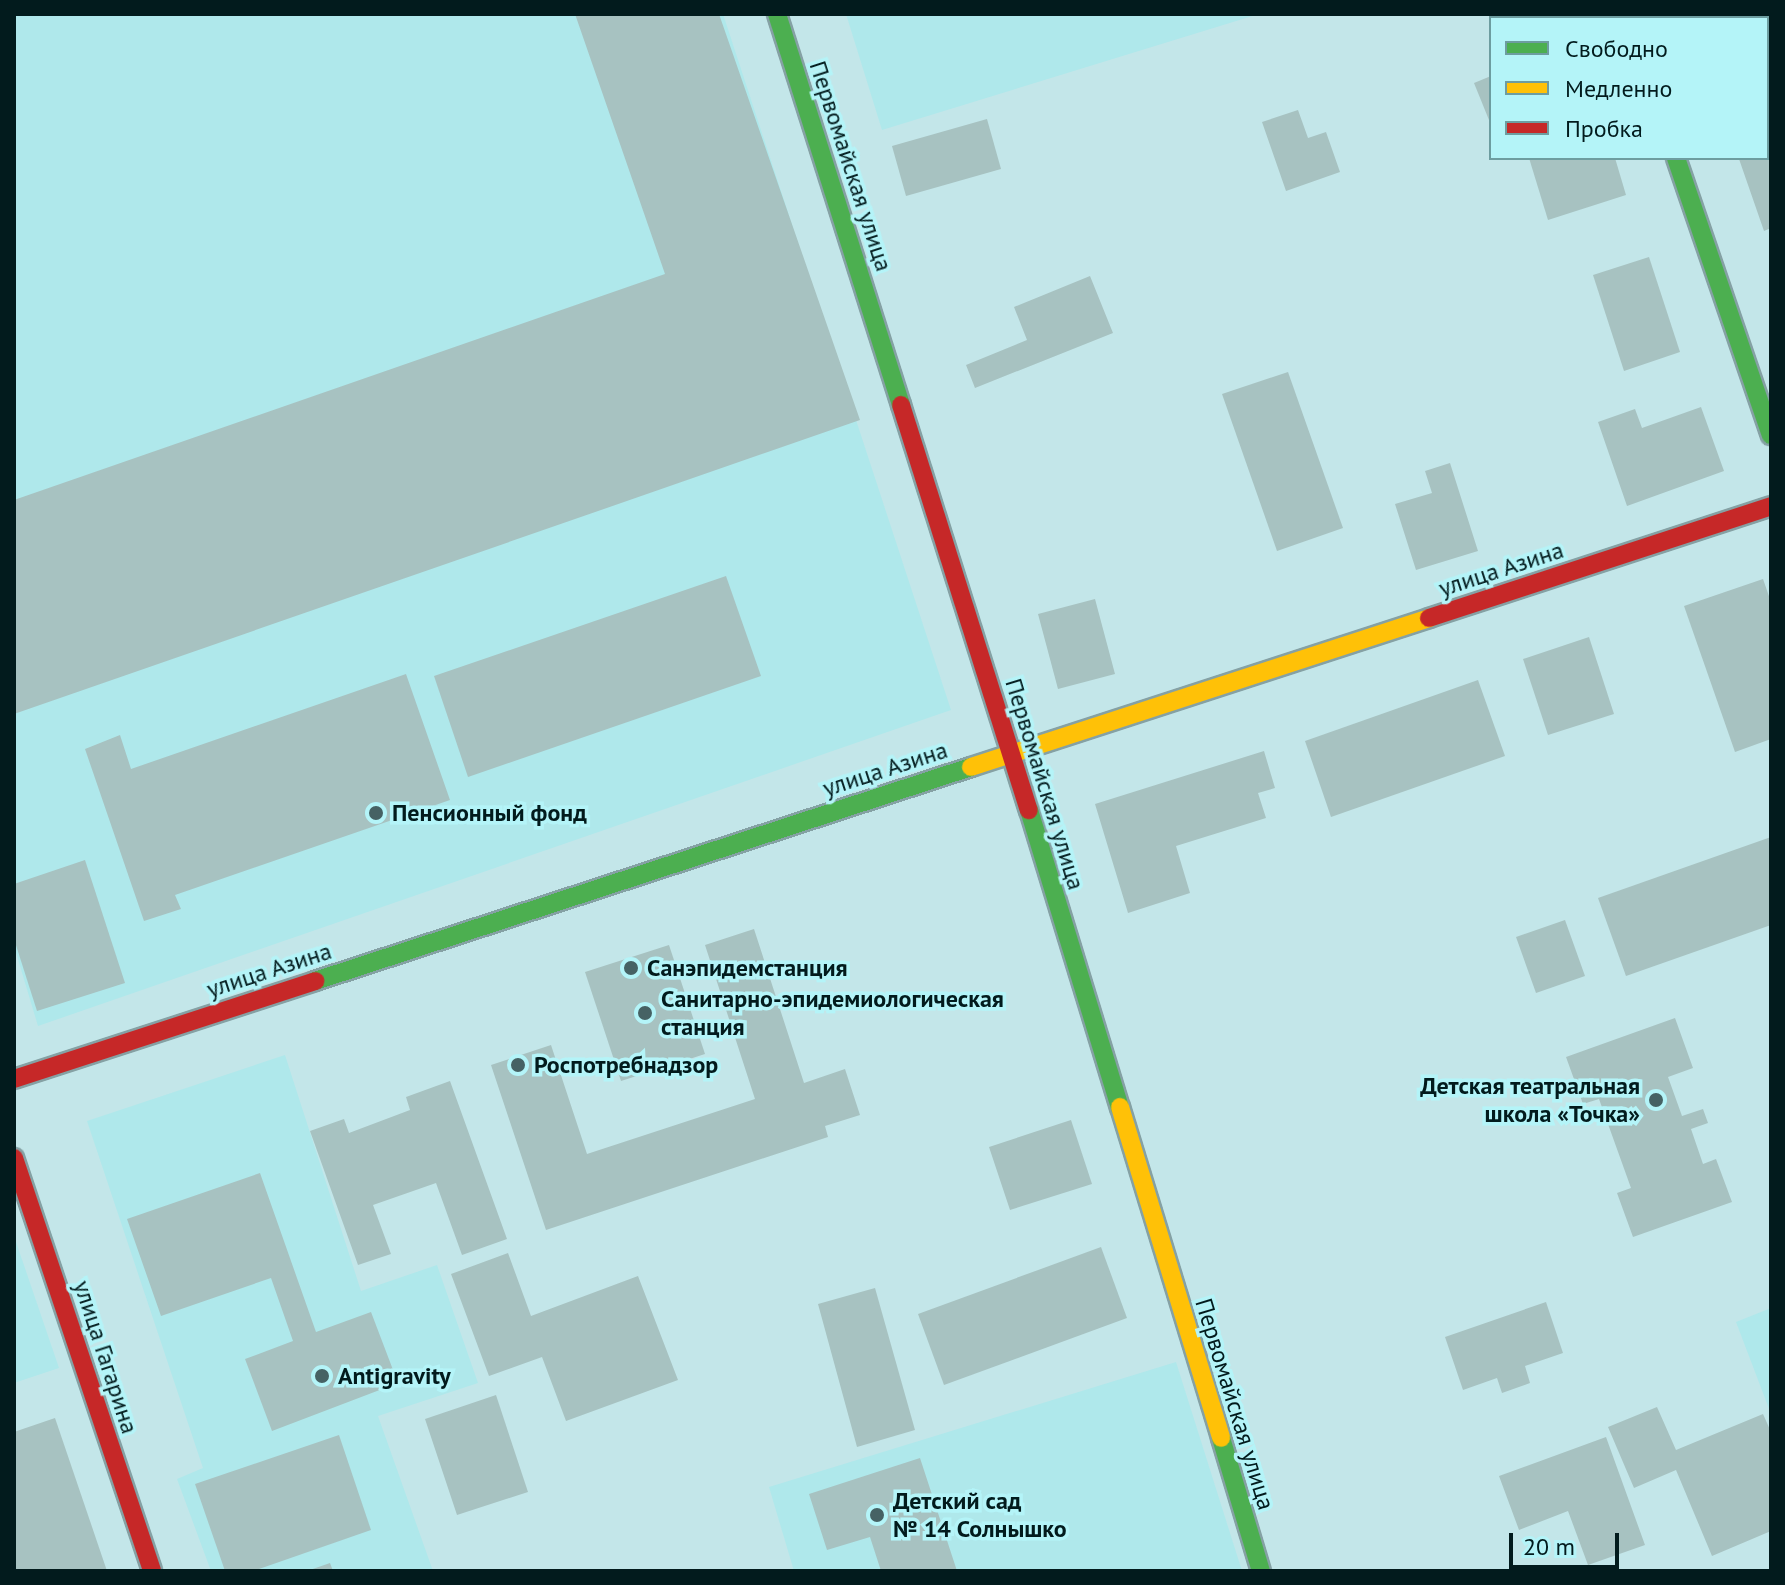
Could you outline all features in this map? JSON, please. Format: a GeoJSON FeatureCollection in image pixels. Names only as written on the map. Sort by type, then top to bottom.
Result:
{"type":"FeatureCollection","features":[{"type":"Feature","properties":{"kind":"street","name":"Первомайская улица"},"geometry":{"type":"LineString","coordinates":[[777,14],[1012,754],[1261,1571]]}},
{"type":"Feature","properties":{"kind":"street"},"geometry":{"type":"LineString","coordinates":[[1677,160],[1771,435]]}},
{"type":"Feature","properties":{"kind":"street","name":"улица Азина"},"geometry":{"type":"LineString","coordinates":[[14,1079],[1771,506]]}},
{"type":"Feature","properties":{"kind":"street","name":"улица Гагарина"},"geometry":{"type":"LineString","coordinates":[[14,1158],[152,1571]]}},
{"type":"Feature","properties":{"kind":"shaded area"},"geometry":{"type":"Polygon","coordinates":[[[14,14],[723,14],[951,710],[38,1026],[14,946],[14,14]]]}},
{"type":"Feature","properties":{"kind":"shaded area"},"geometry":{"type":"Polygon","coordinates":[[[846,14],[1259,14],[882,130],[846,14]]]}},
{"type":"Feature","properties":{"kind":"shaded area"},"geometry":{"type":"Polygon","coordinates":[[[285,1055],[361,1291],[437,1265],[478,1383],[378,1416],[433,1571],[211,1571],[177,1479],[203,1468],[87,1121],[285,1055]]]}},
{"type":"Feature","properties":{"kind":"shaded area"},"geometry":{"type":"Polygon","coordinates":[[[14,1236],[59,1368],[14,1383],[14,1236]]]}},
{"type":"Feature","properties":{"kind":"shaded area"},"geometry":{"type":"Polygon","coordinates":[[[1771,1308],[1771,1414],[1736,1322],[1771,1308]]]}},
{"type":"Feature","properties":{"kind":"shaded area"},"geometry":{"type":"Polygon","coordinates":[[[1176,1362],[1242,1571],[794,1571],[769,1487],[1176,1362]]]}},
{"type":"Feature","properties":{"kind":"building"},"geometry":{"type":"Polygon","coordinates":[[[575,14],[719,14],[860,420],[14,714],[14,500],[665,274],[575,14]]]}},
{"type":"Feature","properties":{"kind":"building"},"geometry":{"type":"Polygon","coordinates":[[[1494,14],[1564,16],[1495,16],[1494,14]]]}},
{"type":"Feature","properties":{"kind":"building"},"geometry":{"type":"Polygon","coordinates":[[[1693,14],[1733,14],[1714,16],[1693,14]]]}},
{"type":"Feature","properties":{"kind":"building"},"geometry":{"type":"Polygon","coordinates":[[[1771,42],[1769,108],[1769,43],[1771,42]]]}},
{"type":"Feature","properties":{"kind":"building"},"geometry":{"type":"Polygon","coordinates":[[[1489,77],[1489,120],[1474,83],[1489,77]]]}},
{"type":"Feature","properties":{"kind":"building"},"geometry":{"type":"Polygon","coordinates":[[[1298,110],[1308,138],[1326,132],[1340,172],[1286,191],[1262,122],[1298,110]]]}},
{"type":"Feature","properties":{"kind":"building"},"geometry":{"type":"Polygon","coordinates":[[[987,119],[1001,169],[906,196],[892,146],[987,119]]]}},
{"type":"Feature","properties":{"kind":"building"},"geometry":{"type":"Polygon","coordinates":[[[1771,149],[1771,228],[1764,231],[1739,160],[1769,160],[1771,149]]]}},
{"type":"Feature","properties":{"kind":"building"},"geometry":{"type":"Polygon","coordinates":[[[1530,160],[1616,160],[1626,195],[1548,220],[1530,160]]]}},
{"type":"Feature","properties":{"kind":"building"},"geometry":{"type":"Polygon","coordinates":[[[1649,257],[1680,352],[1624,371],[1593,275],[1649,257]]]}},
{"type":"Feature","properties":{"kind":"building"},"geometry":{"type":"Polygon","coordinates":[[[1090,276],[1113,333],[975,388],[966,365],[1027,340],[1014,307],[1090,276]]]}},
{"type":"Feature","properties":{"kind":"building"},"geometry":{"type":"Polygon","coordinates":[[[1288,372],[1343,528],[1277,551],[1222,394],[1288,372]]]}},
{"type":"Feature","properties":{"kind":"building"},"geometry":{"type":"Polygon","coordinates":[[[1701,407],[1724,471],[1627,506],[1598,422],[1635,409],[1642,428],[1701,407]]]}},
{"type":"Feature","properties":{"kind":"building"},"geometry":{"type":"Polygon","coordinates":[[[1450,463],[1478,551],[1416,570],[1395,504],[1432,493],[1425,471],[1450,463]]]}},
{"type":"Feature","properties":{"kind":"building"},"geometry":{"type":"Polygon","coordinates":[[[726,576],[761,676],[468,777],[434,676],[726,576]]]}},
{"type":"Feature","properties":{"kind":"building"},"geometry":{"type":"Polygon","coordinates":[[[1763,579],[1771,602],[1771,739],[1735,752],[1684,606],[1763,579]]]}},
{"type":"Feature","properties":{"kind":"building"},"geometry":{"type":"Polygon","coordinates":[[[1095,599],[1115,674],[1058,689],[1038,614],[1095,599]]]}},
{"type":"Feature","properties":{"kind":"building"},"geometry":{"type":"Polygon","coordinates":[[[1589,637],[1614,714],[1548,735],[1523,659],[1589,637]]]}},
{"type":"Feature","properties":{"kind":"building"},"geometry":{"type":"Polygon","coordinates":[[[406,674],[450,800],[175,895],[181,909],[144,921],[85,749],[120,735],[131,769],[406,674]]]}},
{"type":"Feature","properties":{"kind":"building"},"geometry":{"type":"Polygon","coordinates":[[[1478,680],[1505,756],[1331,817],[1305,741],[1478,680]]]}},
{"type":"Feature","properties":{"kind":"building"},"geometry":{"type":"Polygon","coordinates":[[[1264,751],[1275,788],[1258,793],[1266,818],[1176,846],[1190,893],[1128,913],[1095,804],[1264,751]]]}},
{"type":"Feature","properties":{"kind":"building"},"geometry":{"type":"Polygon","coordinates":[[[1771,837],[1771,925],[1626,976],[1598,898],[1771,837]]]}},
{"type":"Feature","properties":{"kind":"building"},"geometry":{"type":"Polygon","coordinates":[[[85,860],[125,983],[37,1011],[14,939],[14,884],[85,860]]]}},
{"type":"Feature","properties":{"kind":"building"},"geometry":{"type":"Polygon","coordinates":[[[1565,920],[1585,976],[1536,993],[1516,937],[1565,920]]]}},
{"type":"Feature","properties":{"kind":"building"},"geometry":{"type":"Polygon","coordinates":[[[754,929],[804,1083],[845,1069],[860,1115],[825,1126],[828,1137],[546,1230],[491,1065],[551,1045],[587,1154],[755,1099],[705,945],[754,929]]]}},
{"type":"Feature","properties":{"kind":"building","name":"Санитарно-эпидемиологическая станция"},"geometry":{"type":"Polygon","coordinates":[[[669,945],[705,1054],[621,1081],[585,972],[669,945]]]}},
{"type":"Feature","properties":{"kind":"building"},"geometry":{"type":"Polygon","coordinates":[[[1675,1018],[1693,1068],[1668,1077],[1682,1116],[1703,1109],[1708,1123],[1691,1129],[1703,1164],[1716,1159],[1732,1202],[1633,1237],[1617,1193],[1631,1188],[1599,1099],[1583,1104],[1566,1057],[1675,1018]]]}},
{"type":"Feature","properties":{"kind":"building"},"geometry":{"type":"Polygon","coordinates":[[[450,1081],[507,1239],[462,1255],[436,1183],[373,1205],[391,1254],[358,1265],[310,1131],[344,1119],[349,1133],[410,1110],[406,1097],[450,1081]]]}},
{"type":"Feature","properties":{"kind":"building"},"geometry":{"type":"Polygon","coordinates":[[[1071,1120],[1092,1184],[1010,1210],[989,1147],[1071,1120]]]}},
{"type":"Feature","properties":{"kind":"building"},"geometry":{"type":"Polygon","coordinates":[[[260,1173],[316,1332],[371,1312],[398,1383],[272,1431],[245,1359],[293,1341],[271,1278],[161,1316],[127,1219],[260,1173]]]}},
{"type":"Feature","properties":{"kind":"building"},"geometry":{"type":"Polygon","coordinates":[[[1101,1247],[1127,1318],[944,1385],[918,1314],[1101,1247]]]}},
{"type":"Feature","properties":{"kind":"building"},"geometry":{"type":"Polygon","coordinates":[[[508,1253],[531,1316],[638,1276],[678,1380],[566,1421],[542,1357],[489,1376],[451,1274],[508,1253]]]}},
{"type":"Feature","properties":{"kind":"building"},"geometry":{"type":"Polygon","coordinates":[[[875,1288],[915,1430],[857,1447],[818,1304],[875,1288]]]}},
{"type":"Feature","properties":{"kind":"building"},"geometry":{"type":"Polygon","coordinates":[[[1546,1302],[1563,1353],[1525,1366],[1530,1383],[1502,1393],[1497,1378],[1463,1390],[1445,1337],[1546,1302]]]}},
{"type":"Feature","properties":{"kind":"building"},"geometry":{"type":"Polygon","coordinates":[[[496,1395],[528,1492],[457,1515],[425,1419],[496,1395]]]}},
{"type":"Feature","properties":{"kind":"building"},"geometry":{"type":"Polygon","coordinates":[[[1657,1407],[1676,1450],[1763,1414],[1771,1432],[1771,1531],[1712,1556],[1676,1470],[1634,1488],[1608,1427],[1657,1407]]]}},
{"type":"Feature","properties":{"kind":"building"},"geometry":{"type":"Polygon","coordinates":[[[55,1418],[107,1571],[14,1571],[14,1432],[55,1418]]]}},
{"type":"Feature","properties":{"kind":"building"},"geometry":{"type":"Polygon","coordinates":[[[339,1435],[371,1530],[253,1571],[225,1571],[195,1484],[339,1435]]]}},
{"type":"Feature","properties":{"kind":"building"},"geometry":{"type":"Polygon","coordinates":[[[1606,1437],[1645,1545],[1588,1565],[1568,1511],[1519,1530],[1499,1476],[1606,1437]]]}},
{"type":"Feature","properties":{"kind":"building","name":"Детский сад № 14 Солнышко"},"geometry":{"type":"Polygon","coordinates":[[[920,1458],[957,1571],[881,1571],[870,1537],[827,1550],[809,1494],[920,1458]]]}},
{"type":"Feature","properties":{"kind":"building"},"geometry":{"type":"Polygon","coordinates":[[[330,1563],[333,1571],[307,1571],[330,1563]]]}},
{"type":"Feature","properties":{"kind":"traffic: fast"},"geometry":{"type":"LineString","coordinates":[[777,14],[901,405]]}},
{"type":"Feature","properties":{"kind":"traffic: fast"},"geometry":{"type":"LineString","coordinates":[[1677,160],[1771,435]]}},
{"type":"Feature","properties":{"kind":"traffic: fast"},"geometry":{"type":"LineString","coordinates":[[315,981],[971,767]]}},
{"type":"Feature","properties":{"kind":"traffic: fast"},"geometry":{"type":"LineString","coordinates":[[1029,810],[1120,1107]]}},
{"type":"Feature","properties":{"kind":"traffic: fast"},"geometry":{"type":"LineString","coordinates":[[1221,1438],[1261,1571]]}},
{"type":"Feature","properties":{"kind":"traffic: slow"},"geometry":{"type":"LineString","coordinates":[[971,767],[1429,618]]}},
{"type":"Feature","properties":{"kind":"traffic: slow"},"geometry":{"type":"LineString","coordinates":[[1120,1107],[1221,1438]]}},
{"type":"Feature","properties":{"kind":"traffic: jam"},"geometry":{"type":"LineString","coordinates":[[901,405],[1029,810]]}},
{"type":"Feature","properties":{"kind":"traffic: jam"},"geometry":{"type":"LineString","coordinates":[[1429,618],[1771,506]]}},
{"type":"Feature","properties":{"kind":"traffic: jam"},"geometry":{"type":"LineString","coordinates":[[14,1079],[315,981]]}},
{"type":"Feature","properties":{"kind":"traffic: jam"},"geometry":{"type":"LineString","coordinates":[[14,1158],[152,1571]]}},
{"type":"Feature","properties":{"kind":"place","name":"Пенсионный фонд"},"geometry":{"type":"Point","coordinates":[376,813]}},
{"type":"Feature","properties":{"kind":"place","name":"Санэпидемстанция"},"geometry":{"type":"Point","coordinates":[631,968]}},
{"type":"Feature","properties":{"kind":"place","name":"Санитарно-эпидемиологическая станция"},"geometry":{"type":"Point","coordinates":[645,1013]}},
{"type":"Feature","properties":{"kind":"place","name":"Роспотребнадзор"},"geometry":{"type":"Point","coordinates":[518,1065]}},
{"type":"Feature","properties":{"kind":"place","name":"Детская театральная школа «Точка»"},"geometry":{"type":"Point","coordinates":[1656,1100]}},
{"type":"Feature","properties":{"kind":"place","name":"Antigravity"},"geometry":{"type":"Point","coordinates":[322,1376]}},
{"type":"Feature","properties":{"kind":"place","name":"Детский сад № 14 Солнышко"},"geometry":{"type":"Point","coordinates":[877,1515]}}]}
